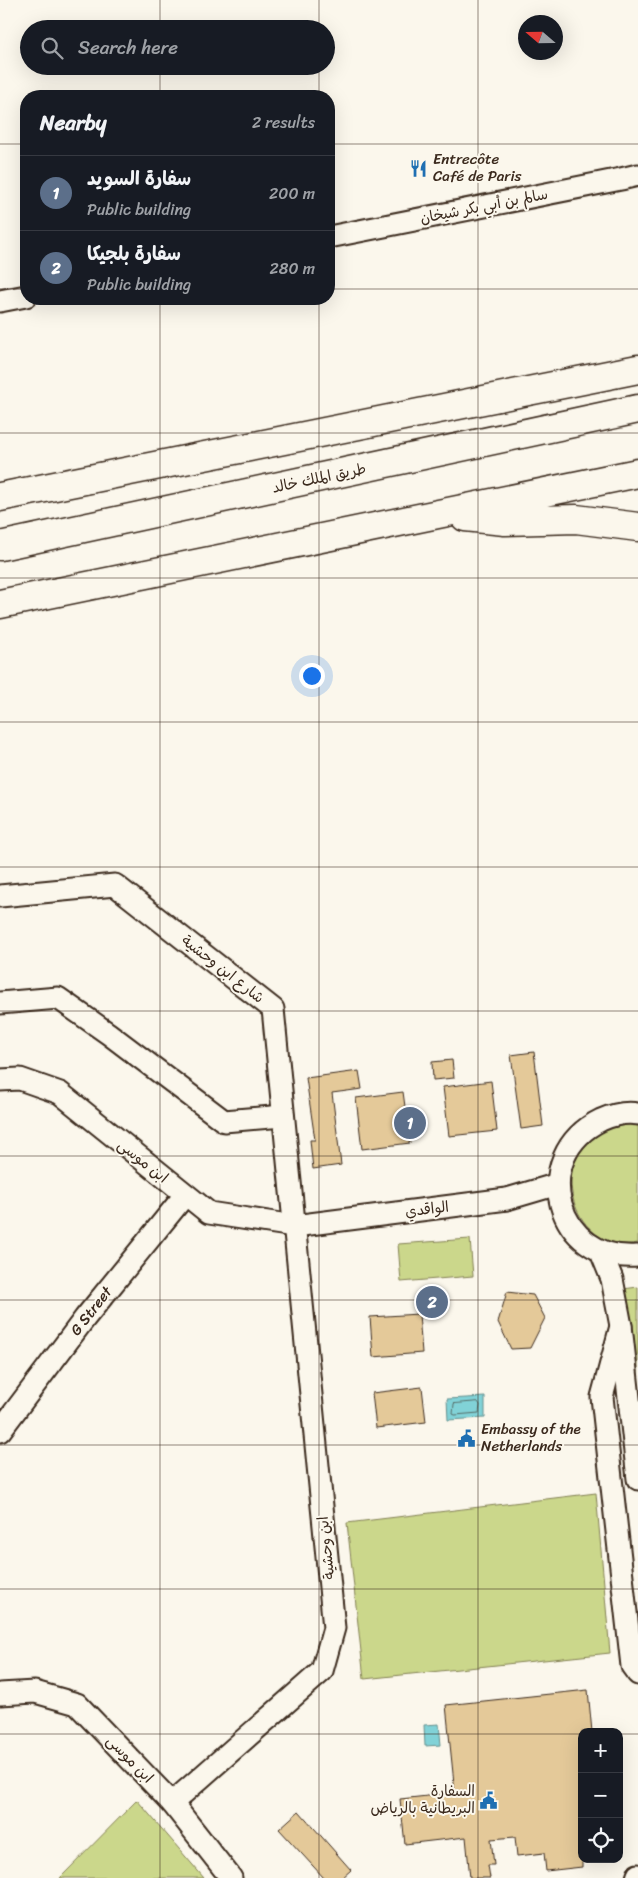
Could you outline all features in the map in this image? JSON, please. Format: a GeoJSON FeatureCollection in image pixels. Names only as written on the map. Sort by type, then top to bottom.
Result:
{"type":"FeatureCollection","features":[{"type":"Feature","properties":{"kind":"highway"},"geometry":{"type":"LineString","coordinates":[[0,497],[638,369]]}},
{"type":"Feature","properties":{"kind":"highway","name":"طريق الملك خالد"},"geometry":{"type":"LineString","coordinates":[[0,546],[638,409]]}},
{"type":"Feature","properties":{"kind":"highway"},"geometry":{"type":"LineString","coordinates":[[0,604],[638,472]]}},
{"type":"Feature","properties":{"kind":"highway"},"geometry":{"type":"LineString","coordinates":[[438,514],[505,521],[576,519],[638,527]]}},
{"type":"Feature","properties":{"kind":"street","name":"سالم بن أبي بكر شيخان"},"geometry":{"type":"LineString","coordinates":[[335,236],[621,179],[638,174]]}},
{"type":"Feature","properties":{"kind":"street"},"geometry":{"type":"LineString","coordinates":[[0,301],[20,297]]}},
{"type":"Feature","properties":{"kind":"street","name":"شارع ابن وحشية"},"geometry":{"type":"LineString","coordinates":[[0,896],[116,885],[273,1009],[294,1226]]}},
{"type":"Feature","properties":{"kind":"street"},"geometry":{"type":"LineString","coordinates":[[0,1003],[58,998],[110,1034],[224,1121],[284,1116]]}},
{"type":"Feature","properties":{"kind":"street","name":"ابن موسى"},"geometry":{"type":"LineString","coordinates":[[0,1080],[20,1079],[60,1093],[209,1213],[294,1226]]}},
{"type":"Feature","properties":{"kind":"street"},"geometry":{"type":"LineString","coordinates":[[638,1114],[609,1116],[589,1126],[572,1142],[561,1162],[558,1184],[560,1205],[569,1224],[583,1240],[601,1252],[624,1257],[638,1256]]}},
{"type":"Feature","properties":{"kind":"street","name":"الواقدي"},"geometry":{"type":"LineString","coordinates":[[294,1226],[508,1199],[558,1184]]}},
{"type":"Feature","properties":{"kind":"street","name":"G Street"},"geometry":{"type":"LineString","coordinates":[[0,1431],[84,1318],[185,1195]]}},
{"type":"Feature","properties":{"kind":"street"},"geometry":{"type":"LineString","coordinates":[[508,1199],[560,1205]]}},
{"type":"Feature","properties":{"kind":"street","name":"ابن وحشية"},"geometry":{"type":"LineString","coordinates":[[172,1803],[322,1671],[334,1628],[294,1226]]}},
{"type":"Feature","properties":{"kind":"street"},"geometry":{"type":"LineString","coordinates":[[601,1252],[612,1279],[621,1326],[638,1480]]}},
{"type":"Feature","properties":{"kind":"street"},"geometry":{"type":"LineString","coordinates":[[621,1326],[602,1397],[632,1666],[638,1674]]}},
{"type":"Feature","properties":{"kind":"street","name":"ابن موسى"},"geometry":{"type":"LineString","coordinates":[[0,1694],[35,1692],[77,1704],[172,1803],[231,1878]]}},
{"type":"Feature","properties":{"kind":"green space"},"geometry":{"type":"Polygon","coordinates":[[[630,1123],[638,1124],[638,1243],[618,1243],[600,1237],[586,1225],[577,1209],[572,1191],[572,1172],[578,1154],[591,1138],[614,1126],[630,1123]]]}},
{"type":"Feature","properties":{"kind":"green space"},"geometry":{"type":"Polygon","coordinates":[[[470,1239],[473,1276],[401,1282],[398,1244],[470,1239]]]}},
{"type":"Feature","properties":{"kind":"green space"},"geometry":{"type":"Polygon","coordinates":[[[638,1287],[638,1430],[623,1289],[638,1287]]]}},
{"type":"Feature","properties":{"kind":"green space"},"geometry":{"type":"Polygon","coordinates":[[[596,1493],[610,1653],[364,1679],[347,1523],[596,1493]]]}},
{"type":"Feature","properties":{"kind":"green space"},"geometry":{"type":"Polygon","coordinates":[[[137,1800],[204,1878],[60,1878],[137,1800]]]}},
{"type":"Feature","properties":{"kind":"water"},"geometry":{"type":"Polygon","coordinates":[[[485,1397],[485,1418],[448,1420],[447,1399],[485,1397]]]}},
{"type":"Feature","properties":{"kind":"water"},"geometry":{"type":"Polygon","coordinates":[[[439,1724],[441,1745],[425,1746],[424,1725],[439,1724]]]}},
{"type":"Feature","properties":{"kind":"building"},"geometry":{"type":"Polygon","coordinates":[[[534,1052],[543,1126],[521,1129],[511,1055],[534,1052]]]}},
{"type":"Feature","properties":{"kind":"building"},"geometry":{"type":"Polygon","coordinates":[[[452,1060],[454,1078],[433,1080],[432,1062],[452,1060]]]}},
{"type":"Feature","properties":{"kind":"building"},"geometry":{"type":"Polygon","coordinates":[[[359,1071],[362,1089],[332,1093],[341,1165],[313,1169],[310,1140],[315,1140],[306,1078],[359,1071]]]}},
{"type":"Feature","properties":{"kind":"building"},"geometry":{"type":"Polygon","coordinates":[[[491,1081],[497,1131],[449,1136],[443,1087],[491,1081]]]}},
{"type":"Feature","properties":{"kind":"building"},"geometry":{"type":"Polygon","coordinates":[[[403,1092],[410,1143],[362,1149],[356,1098],[403,1092]]]}},
{"type":"Feature","properties":{"kind":"building"},"geometry":{"type":"Polygon","coordinates":[[[507,1292],[533,1295],[545,1318],[530,1348],[511,1349],[498,1322],[507,1292]]]}},
{"type":"Feature","properties":{"kind":"building"},"geometry":{"type":"Polygon","coordinates":[[[419,1314],[422,1353],[373,1357],[370,1317],[419,1314]]]}},
{"type":"Feature","properties":{"kind":"building"},"geometry":{"type":"Polygon","coordinates":[[[422,1387],[426,1422],[376,1428],[372,1393],[422,1387]]]}},
{"type":"Feature","properties":{"kind":"building"},"geometry":{"type":"Polygon","coordinates":[[[588,1690],[592,1728],[578,1728],[578,1863],[582,1863],[582,1867],[546,1871],[544,1853],[517,1856],[515,1837],[491,1839],[494,1865],[488,1865],[490,1878],[470,1878],[466,1837],[405,1844],[400,1799],[455,1793],[446,1705],[588,1690]]]}},
{"type":"Feature","properties":{"kind":"building"},"geometry":{"type":"Polygon","coordinates":[[[299,1811],[351,1870],[342,1878],[324,1878],[279,1829],[299,1811]]]}},
{"type":"Feature","properties":{"kind":"place","name":"Entrecôte Café de Paris"},"geometry":{"type":"Point","coordinates":[419,168]}},
{"type":"Feature","properties":{"kind":"place","name":"سفارة السويد"},"geometry":{"type":"Point","coordinates":[410,1123]}},
{"type":"Feature","properties":{"kind":"place","name":"سفارة بلجيكا"},"geometry":{"type":"Point","coordinates":[432,1302]}},
{"type":"Feature","properties":{"kind":"place","name":"Embassy of the Netherlands"},"geometry":{"type":"Point","coordinates":[467,1438]}},
{"type":"Feature","properties":{"kind":"place","name":"السفارة البريطانية بالرياض"},"geometry":{"type":"Point","coordinates":[489,1800]}}]}
